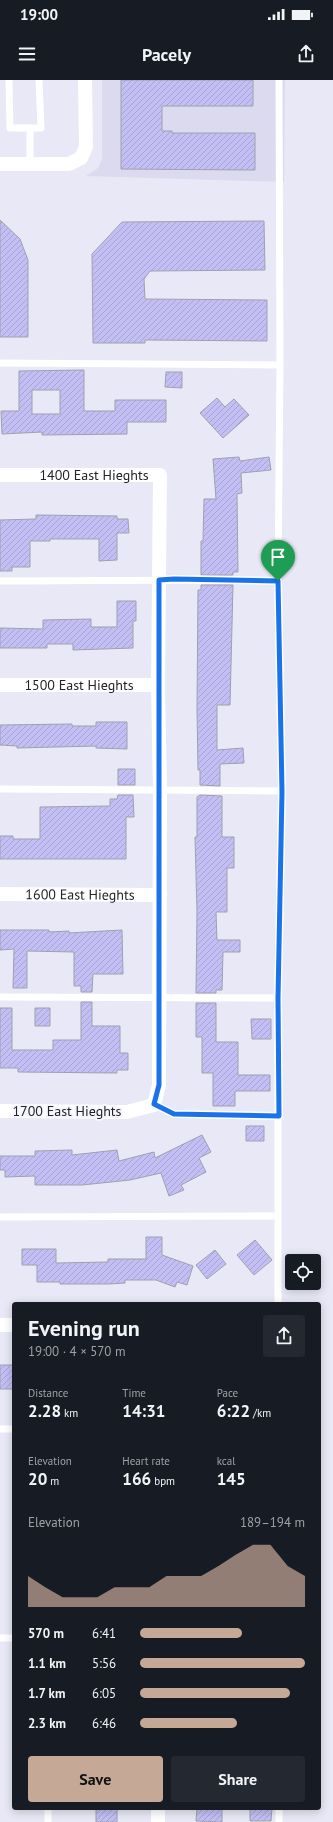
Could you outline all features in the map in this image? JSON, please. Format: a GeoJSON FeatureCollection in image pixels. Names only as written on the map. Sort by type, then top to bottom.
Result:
{"type":"FeatureCollection","features":[{"type":"Feature","properties":{"kind":"street"},"geometry":{"type":"LineString","coordinates":[[0,164],[69,164],[81,158],[86,147],[86,80]]}},
{"type":"Feature","properties":{"kind":"street","name":"1400 East Hieghts"},"geometry":{"type":"LineString","coordinates":[[0,474],[160,475],[158,685],[160,790]]}},
{"type":"Feature","properties":{"kind":"street","name":"1500 East Hieghts"},"geometry":{"type":"LineString","coordinates":[[0,685],[158,685]]}},
{"type":"Feature","properties":{"kind":"street"},"geometry":{"type":"LineString","coordinates":[[154,1104],[159,1085],[160,790]]}},
{"type":"Feature","properties":{"kind":"street","name":"1600 East Hieghts"},"geometry":{"type":"LineString","coordinates":[[0,894],[160,895]]}},
{"type":"Feature","properties":{"kind":"street","name":"1700 East Hieghts"},"geometry":{"type":"LineString","coordinates":[[0,1111],[126,1112],[154,1104]]}},
{"type":"Feature","properties":{"kind":"street"},"geometry":{"type":"LineString","coordinates":[[0,1325],[12,1325]]}},
{"type":"Feature","properties":{"kind":"street"},"geometry":{"type":"LineString","coordinates":[[158,1810],[158,1822]]}},
{"type":"Feature","properties":{"kind":"lane"},"geometry":{"type":"LineString","coordinates":[[9,80],[10,128],[41,128],[39,80]]}},
{"type":"Feature","properties":{"kind":"lane"},"geometry":{"type":"LineString","coordinates":[[278,1302],[278,998],[282,792],[278,581],[280,364],[279,80]]}},
{"type":"Feature","properties":{"kind":"lane"},"geometry":{"type":"LineString","coordinates":[[30,128],[30,164]]}},
{"type":"Feature","properties":{"kind":"lane"},"geometry":{"type":"LineString","coordinates":[[0,363],[280,364]]}},
{"type":"Feature","properties":{"kind":"lane"},"geometry":{"type":"LineString","coordinates":[[0,581],[278,581]]}},
{"type":"Feature","properties":{"kind":"lane"},"geometry":{"type":"LineString","coordinates":[[0,790],[282,792]]}},
{"type":"Feature","properties":{"kind":"lane"},"geometry":{"type":"LineString","coordinates":[[0,997],[278,998]]}},
{"type":"Feature","properties":{"kind":"lane"},"geometry":{"type":"LineString","coordinates":[[154,1104],[174,1114],[279,1116]]}},
{"type":"Feature","properties":{"kind":"lane"},"geometry":{"type":"LineString","coordinates":[[0,1217],[278,1216]]}},
{"type":"Feature","properties":{"kind":"lane"},"geometry":{"type":"LineString","coordinates":[[0,1429],[12,1429]]}},
{"type":"Feature","properties":{"kind":"lane"},"geometry":{"type":"LineString","coordinates":[[0,1638],[12,1638]]}},
{"type":"Feature","properties":{"kind":"lane"},"geometry":{"type":"LineString","coordinates":[[48,1810],[48,1822]]}},
{"type":"Feature","properties":{"kind":"lane"},"geometry":{"type":"LineString","coordinates":[[279,1810],[279,1822]]}},
{"type":"Feature","properties":{"kind":"shaded area"},"geometry":{"type":"Polygon","coordinates":[[[102,80],[285,80],[284,182],[86,176],[98,168],[102,159],[102,80]]]}},
{"type":"Feature","properties":{"kind":"building"},"geometry":{"type":"Polygon","coordinates":[[[121,80],[253,80],[253,106],[162,106],[162,131],[172,131],[172,133],[255,133],[255,170],[121,169],[121,80]]]}},
{"type":"Feature","properties":{"kind":"building"},"geometry":{"type":"Polygon","coordinates":[[[0,220],[20,239],[28,260],[28,337],[0,337],[0,220]]]}},
{"type":"Feature","properties":{"kind":"building"},"geometry":{"type":"Polygon","coordinates":[[[264,221],[265,270],[150,271],[144,279],[145,299],[267,300],[267,341],[145,340],[145,343],[93,343],[92,254],[122,222],[264,221]]]}},
{"type":"Feature","properties":{"kind":"building"},"geometry":{"type":"Polygon","coordinates":[[[84,370],[84,411],[115,411],[115,400],[166,400],[166,422],[127,422],[127,434],[42,435],[42,432],[2,434],[1,411],[19,411],[19,371],[84,370]],[[32,390],[32,414],[60,414],[60,390],[32,390]]]}},
{"type":"Feature","properties":{"kind":"building"},"geometry":{"type":"Polygon","coordinates":[[[166,372],[182,372],[182,388],[165,387],[166,372]]]}},
{"type":"Feature","properties":{"kind":"building"},"geometry":{"type":"Polygon","coordinates":[[[217,398],[225,407],[234,399],[249,415],[223,438],[200,413],[217,398]]]}},
{"type":"Feature","properties":{"kind":"building"},"geometry":{"type":"Polygon","coordinates":[[[239,457],[240,461],[269,457],[271,470],[241,473],[242,493],[237,494],[238,572],[233,572],[233,575],[201,575],[201,541],[203,541],[204,499],[216,499],[213,459],[239,457]]]}},
{"type":"Feature","properties":{"kind":"building"},"geometry":{"type":"Polygon","coordinates":[[[36,515],[117,516],[117,519],[128,519],[129,533],[117,533],[117,560],[99,561],[99,539],[50,539],[50,541],[30,541],[30,567],[12,567],[12,571],[0,571],[0,520],[36,519],[36,515]]]}},
{"type":"Feature","properties":{"kind":"building"},"geometry":{"type":"Polygon","coordinates":[[[201,585],[233,585],[230,705],[217,705],[217,750],[243,748],[244,763],[220,764],[220,786],[200,785],[200,770],[198,770],[198,590],[201,590],[201,585]]]}},
{"type":"Feature","properties":{"kind":"building"},"geometry":{"type":"Polygon","coordinates":[[[117,601],[136,601],[136,621],[133,621],[133,648],[73,650],[73,644],[47,644],[47,648],[0,648],[0,628],[43,629],[43,620],[91,619],[91,627],[117,627],[117,601]]]}},
{"type":"Feature","properties":{"kind":"building"},"geometry":{"type":"Polygon","coordinates":[[[96,722],[127,722],[127,749],[96,748],[96,746],[17,748],[17,746],[0,745],[0,725],[72,724],[72,726],[96,726],[96,722]]]}},
{"type":"Feature","properties":{"kind":"building"},"geometry":{"type":"Polygon","coordinates":[[[118,769],[135,769],[135,785],[118,785],[118,769]]]}},
{"type":"Feature","properties":{"kind":"building"},"geometry":{"type":"Polygon","coordinates":[[[118,795],[133,795],[134,817],[126,817],[126,859],[0,859],[0,836],[13,836],[13,839],[40,839],[40,807],[110,806],[110,799],[117,799],[118,795]]]}},
{"type":"Feature","properties":{"kind":"building"},"geometry":{"type":"Polygon","coordinates":[[[200,795],[222,796],[222,837],[234,837],[234,868],[227,868],[227,912],[216,912],[217,940],[240,940],[240,952],[223,952],[222,990],[216,990],[216,993],[196,993],[197,912],[195,837],[197,837],[197,797],[200,795]]]}},
{"type":"Feature","properties":{"kind":"building"},"geometry":{"type":"Polygon","coordinates":[[[0,930],[49,930],[49,932],[69,931],[69,933],[122,930],[123,974],[93,974],[92,992],[81,992],[81,986],[74,986],[74,952],[27,951],[27,988],[13,988],[14,949],[0,950],[0,930]]]}},
{"type":"Feature","properties":{"kind":"building"},"geometry":{"type":"Polygon","coordinates":[[[81,1002],[92,1002],[92,1026],[120,1026],[120,1053],[128,1053],[128,1070],[117,1070],[117,1073],[18,1072],[18,1068],[0,1068],[0,1008],[12,1008],[12,1050],[53,1050],[53,1040],[81,1040],[81,1002]]]}},
{"type":"Feature","properties":{"kind":"building"},"geometry":{"type":"Polygon","coordinates":[[[196,1003],[216,1003],[216,1042],[238,1042],[238,1075],[270,1075],[270,1091],[235,1091],[235,1106],[213,1106],[213,1073],[202,1073],[202,1037],[196,1037],[196,1003]]]}},
{"type":"Feature","properties":{"kind":"building"},"geometry":{"type":"Polygon","coordinates":[[[35,1008],[50,1008],[50,1026],[35,1026],[35,1008]]]}},
{"type":"Feature","properties":{"kind":"building"},"geometry":{"type":"Polygon","coordinates":[[[251,1019],[271,1019],[271,1039],[252,1039],[251,1019]]]}},
{"type":"Feature","properties":{"kind":"building"},"geometry":{"type":"Polygon","coordinates":[[[246,1126],[264,1126],[264,1141],[246,1141],[246,1126]]]}},
{"type":"Feature","properties":{"kind":"building"},"geometry":{"type":"Polygon","coordinates":[[[202,1135],[211,1152],[199,1158],[206,1172],[181,1185],[184,1190],[169,1196],[161,1173],[130,1180],[82,1185],[35,1185],[35,1176],[5,1177],[5,1170],[0,1170],[0,1156],[35,1156],[35,1151],[72,1150],[72,1155],[117,1150],[119,1161],[154,1152],[155,1158],[202,1135]]]}},
{"type":"Feature","properties":{"kind":"building"},"geometry":{"type":"Polygon","coordinates":[[[146,1237],[162,1237],[162,1255],[193,1266],[187,1285],[177,1282],[175,1287],[156,1280],[125,1280],[125,1283],[109,1284],[60,1284],[60,1282],[37,1282],[37,1265],[22,1265],[22,1249],[56,1249],[56,1263],[108,1262],[108,1259],[146,1259],[146,1237]]]}},
{"type":"Feature","properties":{"kind":"building"},"geometry":{"type":"Polygon","coordinates":[[[255,1240],[272,1260],[254,1275],[237,1255],[255,1240]]]}},
{"type":"Feature","properties":{"kind":"building"},"geometry":{"type":"Polygon","coordinates":[[[215,1250],[226,1264],[207,1279],[196,1265],[215,1250]]]}},
{"type":"Feature","properties":{"kind":"building"},"geometry":{"type":"Polygon","coordinates":[[[0,1365],[12,1365],[12,1389],[0,1389],[0,1365]]]}},
{"type":"Feature","properties":{"kind":"building"},"geometry":{"type":"Polygon","coordinates":[[[96,1810],[117,1810],[117,1822],[96,1822],[96,1810]]]}},
{"type":"Feature","properties":{"kind":"building"},"geometry":{"type":"Polygon","coordinates":[[[197,1810],[222,1810],[222,1822],[196,1821],[197,1810]]]}},
{"type":"Feature","properties":{"kind":"building"},"geometry":{"type":"Polygon","coordinates":[[[250,1810],[272,1810],[271,1821],[250,1821],[250,1810]]]}},
{"type":"Feature","properties":{"kind":"route"},"geometry":{"type":"LineString","coordinates":[[159,580],[278,581],[282,792],[278,998],[279,1116],[174,1114],[154,1104],[159,1085],[159,580]]}}]}
